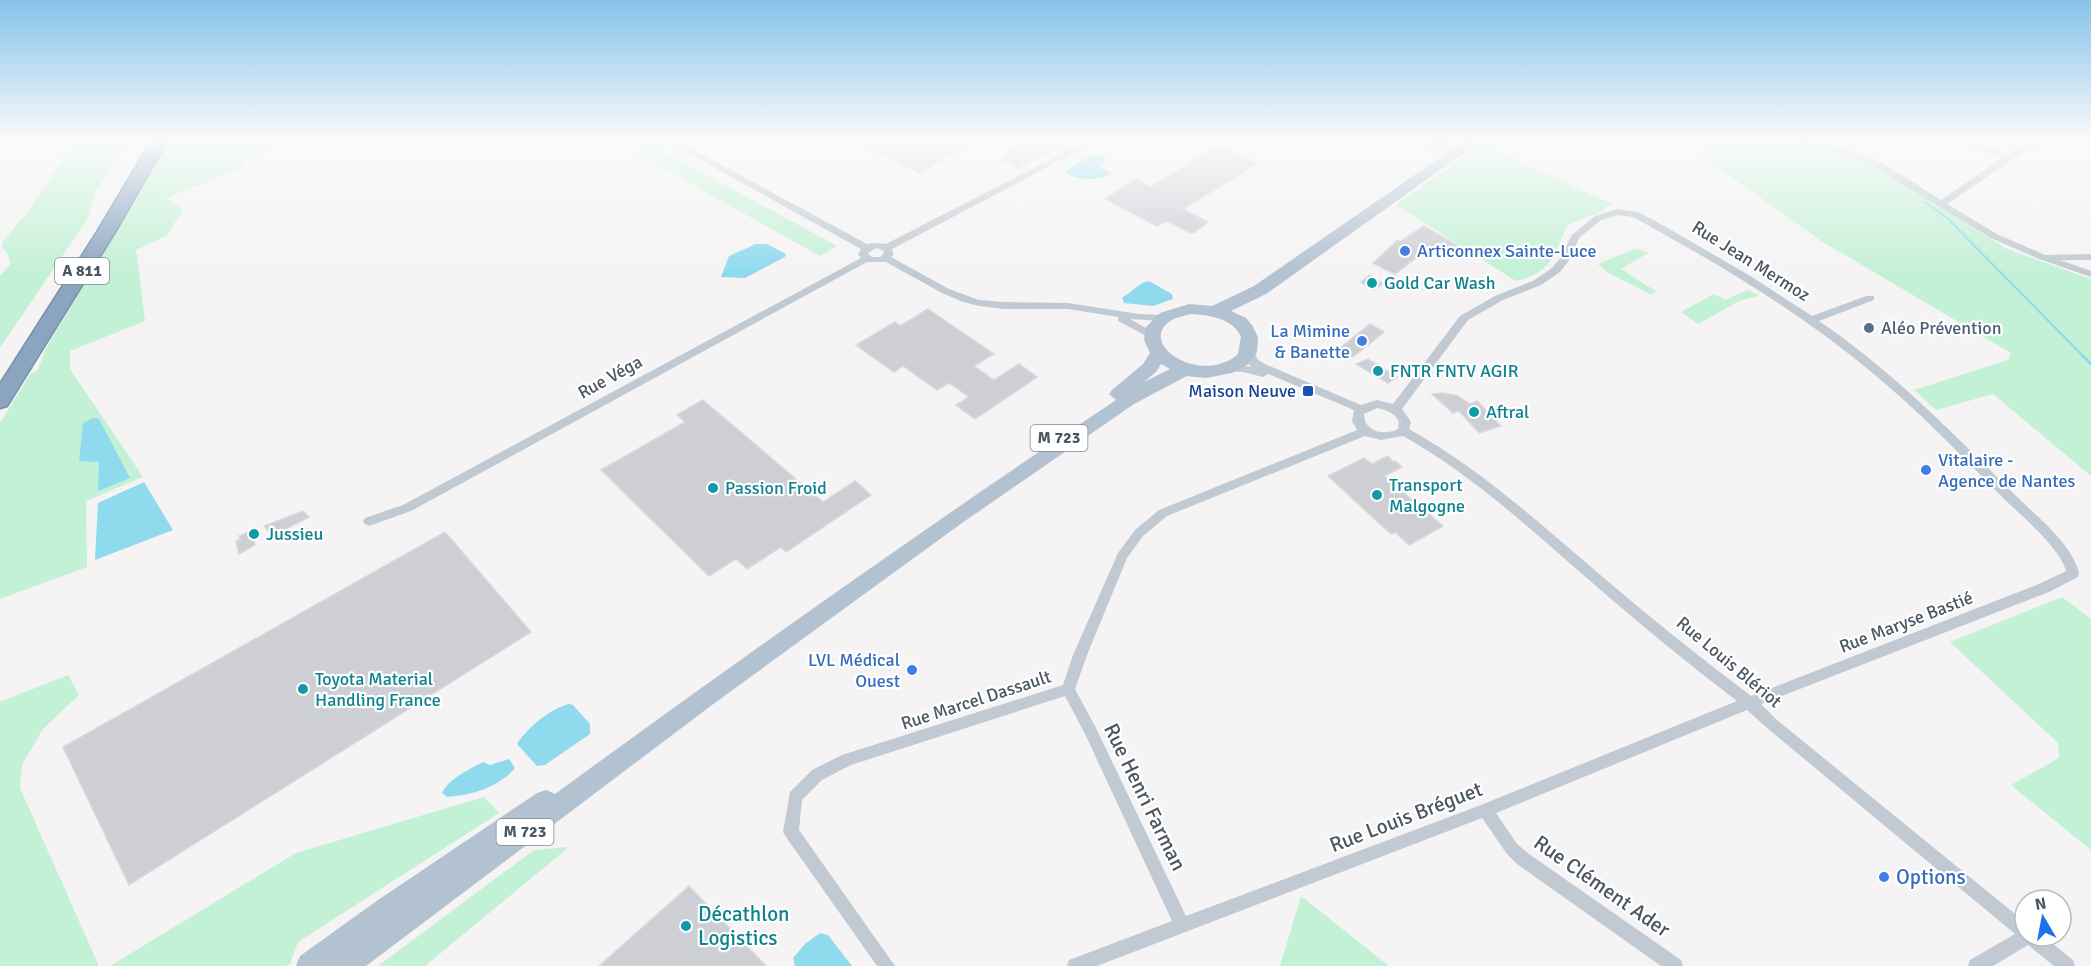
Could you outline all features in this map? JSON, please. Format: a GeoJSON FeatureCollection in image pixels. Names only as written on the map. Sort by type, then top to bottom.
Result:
{"type":"FeatureCollection","features":[{"type":"Feature","properties":{"kind":"highway","name":"A 811"},"geometry":{"type":"LineString","coordinates":[[0,375],[119,183]]}},
{"type":"Feature","properties":{"kind":"highway","name":"A 811"},"geometry":{"type":"LineString","coordinates":[[0,401],[134,183]]}},
{"type":"Feature","properties":{"kind":"main road"},"geometry":{"type":"LineString","coordinates":[[1214,310],[1242,325],[1251,343],[1249,352],[1242,360],[1228,368],[1208,372],[1186,369],[1170,363],[1155,345],[1154,328],[1163,318],[1189,309],[1214,310],[1232,305],[1260,290],[1413,183]]}},
{"type":"Feature","properties":{"kind":"main road"},"geometry":{"type":"LineString","coordinates":[[1242,325],[1250,312],[1381,213],[1414,183]]}},
{"type":"Feature","properties":{"kind":"main road","name":"M 723"},"geometry":{"type":"LineString","coordinates":[[955,518],[1150,368],[1155,345]]}},
{"type":"Feature","properties":{"kind":"main road","name":"M 723"},"geometry":{"type":"LineString","coordinates":[[344,966],[704,698],[955,518],[1128,400],[1170,375],[1186,369]]}},
{"type":"Feature","properties":{"kind":"main road","name":"M 723"},"geometry":{"type":"LineString","coordinates":[[310,966],[387,909],[659,725],[704,698]]}},
{"type":"Feature","properties":{"kind":"street"},"geometry":{"type":"LineString","coordinates":[[747,183],[867,248],[863,254],[866,259]]}},
{"type":"Feature","properties":{"kind":"street","name":"Rue Véga"},"geometry":{"type":"LineString","coordinates":[[369,521],[407,508],[866,259],[873,261],[1016,183]]}},
{"type":"Feature","properties":{"kind":"street"},"geometry":{"type":"LineString","coordinates":[[1907,183],[1994,236],[2042,257],[2091,274]]}},
{"type":"Feature","properties":{"kind":"street"},"geometry":{"type":"LineString","coordinates":[[1942,204],[1972,183]]}},
{"type":"Feature","properties":{"kind":"street","name":"Rue Jean Mermoz"},"geometry":{"type":"LineString","coordinates":[[1395,410],[1464,318],[1499,298],[1537,282],[1556,270],[1565,259],[1575,237],[1583,228],[1598,218],[1617,212],[1635,213],[1812,320],[1849,348],[1926,416],[2053,540],[2071,565],[2073,573]]}},
{"type":"Feature","properties":{"kind":"street","name":"Rue Véga"},"geometry":{"type":"LineString","coordinates":[[867,248],[880,245],[886,253]]}},
{"type":"Feature","properties":{"kind":"street"},"geometry":{"type":"LineString","coordinates":[[886,253],[947,292],[968,300],[1007,306],[1065,306],[1141,318],[1163,318]]}},
{"type":"Feature","properties":{"kind":"street"},"geometry":{"type":"LineString","coordinates":[[2042,257],[2091,257]]}},
{"type":"Feature","properties":{"kind":"street"},"geometry":{"type":"LineString","coordinates":[[1812,320],[1870,298]]}},
{"type":"Feature","properties":{"kind":"street"},"geometry":{"type":"LineString","coordinates":[[1105,311],[1134,324],[1155,345]]}},
{"type":"Feature","properties":{"kind":"street"},"geometry":{"type":"LineString","coordinates":[[1249,352],[1258,365],[1361,409],[1377,405],[1395,410],[1405,422],[1403,430],[1386,437],[1366,431],[1358,422],[1358,413],[1361,409]]}},
{"type":"Feature","properties":{"kind":"street"},"geometry":{"type":"LineString","coordinates":[[1228,368],[1244,368],[1285,378]]}},
{"type":"Feature","properties":{"kind":"street","name":"Rue Louis Blériot"},"geometry":{"type":"LineString","coordinates":[[1403,430],[1443,452],[1488,486],[1577,563],[1750,703],[1772,724],[2013,923]]}},
{"type":"Feature","properties":{"kind":"street","name":"Rue Marcel Dassault"},"geometry":{"type":"LineString","coordinates":[[887,966],[791,832],[795,797],[817,774],[847,760],[1068,689],[1122,556],[1139,532],[1163,513],[1366,431]]}},
{"type":"Feature","properties":{"kind":"street","name":"Rue Maryse Bastié"},"geometry":{"type":"LineString","coordinates":[[1750,703],[2044,588],[2073,573]]}},
{"type":"Feature","properties":{"kind":"street","name":"Rue Henri Farman"},"geometry":{"type":"LineString","coordinates":[[1068,689],[1091,732],[1182,924]]}},
{"type":"Feature","properties":{"kind":"street","name":"Rue Louis Bréguet"},"geometry":{"type":"LineString","coordinates":[[1076,966],[1485,810],[1750,703]]}},
{"type":"Feature","properties":{"kind":"street","name":"Rue Clément Ader"},"geometry":{"type":"LineString","coordinates":[[1485,810],[1512,849],[1523,859],[1675,966]]}},
{"type":"Feature","properties":{"kind":"street"},"geometry":{"type":"LineString","coordinates":[[1976,966],[2013,944]]}},
{"type":"Feature","properties":{"kind":"street","name":"Rue Louis Blériot"},"geometry":{"type":"LineString","coordinates":[[2044,948],[2067,966]]}},
{"type":"Feature","properties":{"kind":"green space"},"geometry":{"type":"Polygon","coordinates":[[[47,183],[101,183],[95,193],[88,218],[0,348],[0,276],[11,264],[6,251],[2,248],[3,241],[26,214],[47,183]]]}},
{"type":"Feature","properties":{"kind":"green space"},"geometry":{"type":"Polygon","coordinates":[[[145,183],[204,183],[166,198],[183,210],[166,236],[136,250],[145,321],[70,351],[70,369],[143,477],[86,501],[87,567],[0,599],[0,423],[30,374],[38,370],[45,350],[145,183]]]}},
{"type":"Feature","properties":{"kind":"green space"},"geometry":{"type":"Polygon","coordinates":[[[690,183],[722,183],[837,246],[820,256],[690,183]]]}},
{"type":"Feature","properties":{"kind":"green space"},"geometry":{"type":"Polygon","coordinates":[[[1427,183],[1566,183],[1612,204],[1596,214],[1567,225],[1555,254],[1545,267],[1537,273],[1516,281],[1396,205],[1427,183]]]}},
{"type":"Feature","properties":{"kind":"green space"},"geometry":{"type":"Polygon","coordinates":[[[1740,183],[1903,183],[2007,249],[2091,279],[2091,476],[1993,394],[1936,410],[1914,390],[2008,360],[2011,353],[1823,242],[1740,183]]]}},
{"type":"Feature","properties":{"kind":"green space"},"geometry":{"type":"Polygon","coordinates":[[[1637,248],[1648,253],[1621,269],[1657,292],[1650,294],[1607,272],[1598,264],[1637,248]]]}},
{"type":"Feature","properties":{"kind":"green space"},"geometry":{"type":"Polygon","coordinates":[[[1748,290],[1759,296],[1741,300],[1698,324],[1681,312],[1714,294],[1725,300],[1748,290]]]}},
{"type":"Feature","properties":{"kind":"green space"},"geometry":{"type":"Polygon","coordinates":[[[2062,597],[2091,619],[2091,850],[2011,785],[2059,758],[2058,743],[1950,642],[2062,597]]]}},
{"type":"Feature","properties":{"kind":"green space"},"geometry":{"type":"Polygon","coordinates":[[[68,675],[79,695],[43,729],[22,765],[20,788],[99,966],[0,966],[0,702],[68,675]]]}},
{"type":"Feature","properties":{"kind":"green space"},"geometry":{"type":"Polygon","coordinates":[[[484,797],[499,813],[298,942],[290,964],[287,966],[110,966],[296,853],[484,797]]]}},
{"type":"Feature","properties":{"kind":"green space"},"geometry":{"type":"Polygon","coordinates":[[[569,847],[425,966],[378,966],[534,850],[569,847]]]}},
{"type":"Feature","properties":{"kind":"green space"},"geometry":{"type":"Polygon","coordinates":[[[1301,896],[1389,966],[1280,966],[1301,896]]]}},
{"type":"Feature","properties":{"kind":"water"},"geometry":{"type":"Polygon","coordinates":[[[756,244],[767,244],[786,254],[785,257],[745,278],[721,277],[729,256],[756,244]]]}},
{"type":"Feature","properties":{"kind":"water"},"geometry":{"type":"Polygon","coordinates":[[[1149,281],[1172,294],[1173,299],[1153,306],[1124,303],[1122,298],[1142,283],[1149,281]]]}},
{"type":"Feature","properties":{"kind":"water"},"geometry":{"type":"Polygon","coordinates":[[[93,418],[99,419],[130,478],[98,491],[99,462],[79,461],[83,423],[93,418]]]}},
{"type":"Feature","properties":{"kind":"water"},"geometry":{"type":"Polygon","coordinates":[[[144,482],[173,530],[95,560],[98,503],[144,482]]]}},
{"type":"Feature","properties":{"kind":"water"},"geometry":{"type":"Polygon","coordinates":[[[569,704],[573,705],[590,724],[590,734],[545,765],[537,766],[517,744],[540,720],[569,704]]]}},
{"type":"Feature","properties":{"kind":"water"},"geometry":{"type":"Polygon","coordinates":[[[509,759],[515,768],[501,781],[475,792],[456,796],[447,797],[442,793],[454,779],[483,762],[490,765],[509,759]]]}},
{"type":"Feature","properties":{"kind":"water"},"geometry":{"type":"Polygon","coordinates":[[[820,933],[828,935],[852,966],[795,966],[793,958],[805,944],[820,933]]]}},
{"type":"Feature","properties":{"kind":"building"},"geometry":{"type":"Polygon","coordinates":[[[1130,183],[1144,183],[1151,187],[1157,183],[1226,183],[1183,209],[1208,222],[1190,233],[1167,221],[1157,226],[1105,199],[1130,183]]]}},
{"type":"Feature","properties":{"kind":"building","name":"Articonnex Sainte-Luce"},"geometry":{"type":"Polygon","coordinates":[[[1424,226],[1462,248],[1451,257],[1430,247],[1395,274],[1373,263],[1397,241],[1401,241],[1424,226]]]}},
{"type":"Feature","properties":{"kind":"building","name":"Gold Car Wash"},"geometry":{"type":"Polygon","coordinates":[[[1370,275],[1383,284],[1373,290],[1361,282],[1370,275]]]}},
{"type":"Feature","properties":{"kind":"building"},"geometry":{"type":"Polygon","coordinates":[[[928,309],[994,354],[974,366],[994,380],[1019,364],[1037,377],[975,419],[956,405],[969,397],[949,383],[937,390],[903,366],[894,372],[856,345],[895,322],[900,326],[928,309]]]}},
{"type":"Feature","properties":{"kind":"building","name":"La Mimine & Banette"},"geometry":{"type":"Polygon","coordinates":[[[1370,324],[1384,332],[1353,357],[1339,349],[1370,324]]]}},
{"type":"Feature","properties":{"kind":"building","name":"FNTR FNTV AGIR"},"geometry":{"type":"Polygon","coordinates":[[[1368,359],[1397,377],[1388,383],[1356,364],[1368,359]]]}},
{"type":"Feature","properties":{"kind":"building","name":"Aftral"},"geometry":{"type":"Polygon","coordinates":[[[1443,393],[1458,396],[1470,404],[1477,401],[1501,426],[1479,433],[1459,411],[1453,413],[1432,394],[1443,393]]]}},
{"type":"Feature","properties":{"kind":"building","name":"Passion Froid"},"geometry":{"type":"Polygon","coordinates":[[[703,400],[823,502],[855,481],[871,495],[786,552],[781,547],[747,569],[736,559],[709,576],[601,470],[685,422],[677,415],[703,400]]]}},
{"type":"Feature","properties":{"kind":"building","name":"Transport Malgogne"},"geometry":{"type":"Polygon","coordinates":[[[1388,456],[1402,467],[1384,476],[1443,526],[1409,545],[1395,532],[1391,534],[1328,476],[1364,458],[1372,464],[1388,456]]]}},
{"type":"Feature","properties":{"kind":"building"},"geometry":{"type":"Polygon","coordinates":[[[303,511],[309,517],[272,536],[264,526],[303,511]]]}},
{"type":"Feature","properties":{"kind":"building"},"geometry":{"type":"Polygon","coordinates":[[[251,531],[255,545],[239,554],[236,541],[240,540],[239,536],[251,531]]]}},
{"type":"Feature","properties":{"kind":"building","name":"Toyota Material Handling France"},"geometry":{"type":"Polygon","coordinates":[[[445,532],[531,632],[129,885],[63,747],[445,532]]]}},
{"type":"Feature","properties":{"kind":"building","name":"Décathlon Logistics"},"geometry":{"type":"Polygon","coordinates":[[[689,886],[766,966],[599,966],[689,886]]]}},
{"type":"Feature","properties":{"kind":"waterway"},"geometry":{"type":"LineString","coordinates":[[1925,202],[1947,218],[2085,358]]}},
{"type":"Feature","properties":{"kind":"waterway"},"geometry":{"type":"LineString","coordinates":[[2085,358],[2091,364]]}},
{"type":"Feature","properties":{"kind":"place","name":"Articonnex Sainte-Luce"},"geometry":{"type":"Point","coordinates":[1405,251]}},
{"type":"Feature","properties":{"kind":"place","name":"Gold Car Wash"},"geometry":{"type":"Point","coordinates":[1372,283]}},
{"type":"Feature","properties":{"kind":"place","name":"Aléo Prévention"},"geometry":{"type":"Point","coordinates":[1869,328]}},
{"type":"Feature","properties":{"kind":"place","name":"La Mimine & Banette"},"geometry":{"type":"Point","coordinates":[1362,341]}},
{"type":"Feature","properties":{"kind":"place","name":"FNTR FNTV AGIR"},"geometry":{"type":"Point","coordinates":[1378,371]}},
{"type":"Feature","properties":{"kind":"place","name":"Maison Neuve"},"geometry":{"type":"Point","coordinates":[1308,391]}},
{"type":"Feature","properties":{"kind":"place","name":"Aftral"},"geometry":{"type":"Point","coordinates":[1474,412]}},
{"type":"Feature","properties":{"kind":"place","name":"Vitalaire - Agence de Nantes"},"geometry":{"type":"Point","coordinates":[1926,470]}},
{"type":"Feature","properties":{"kind":"place","name":"Passion Froid"},"geometry":{"type":"Point","coordinates":[713,488]}},
{"type":"Feature","properties":{"kind":"place","name":"Transport Malgogne"},"geometry":{"type":"Point","coordinates":[1377,495]}},
{"type":"Feature","properties":{"kind":"place","name":"Jussieu"},"geometry":{"type":"Point","coordinates":[254,534]}},
{"type":"Feature","properties":{"kind":"place","name":"LVL Médical Ouest"},"geometry":{"type":"Point","coordinates":[912,670]}},
{"type":"Feature","properties":{"kind":"place","name":"Toyota Material Handling France"},"geometry":{"type":"Point","coordinates":[303,689]}},
{"type":"Feature","properties":{"kind":"place","name":"Options"},"geometry":{"type":"Point","coordinates":[1884,877]}},
{"type":"Feature","properties":{"kind":"place","name":"Décathlon Logistics"},"geometry":{"type":"Point","coordinates":[686,926]}}]}
